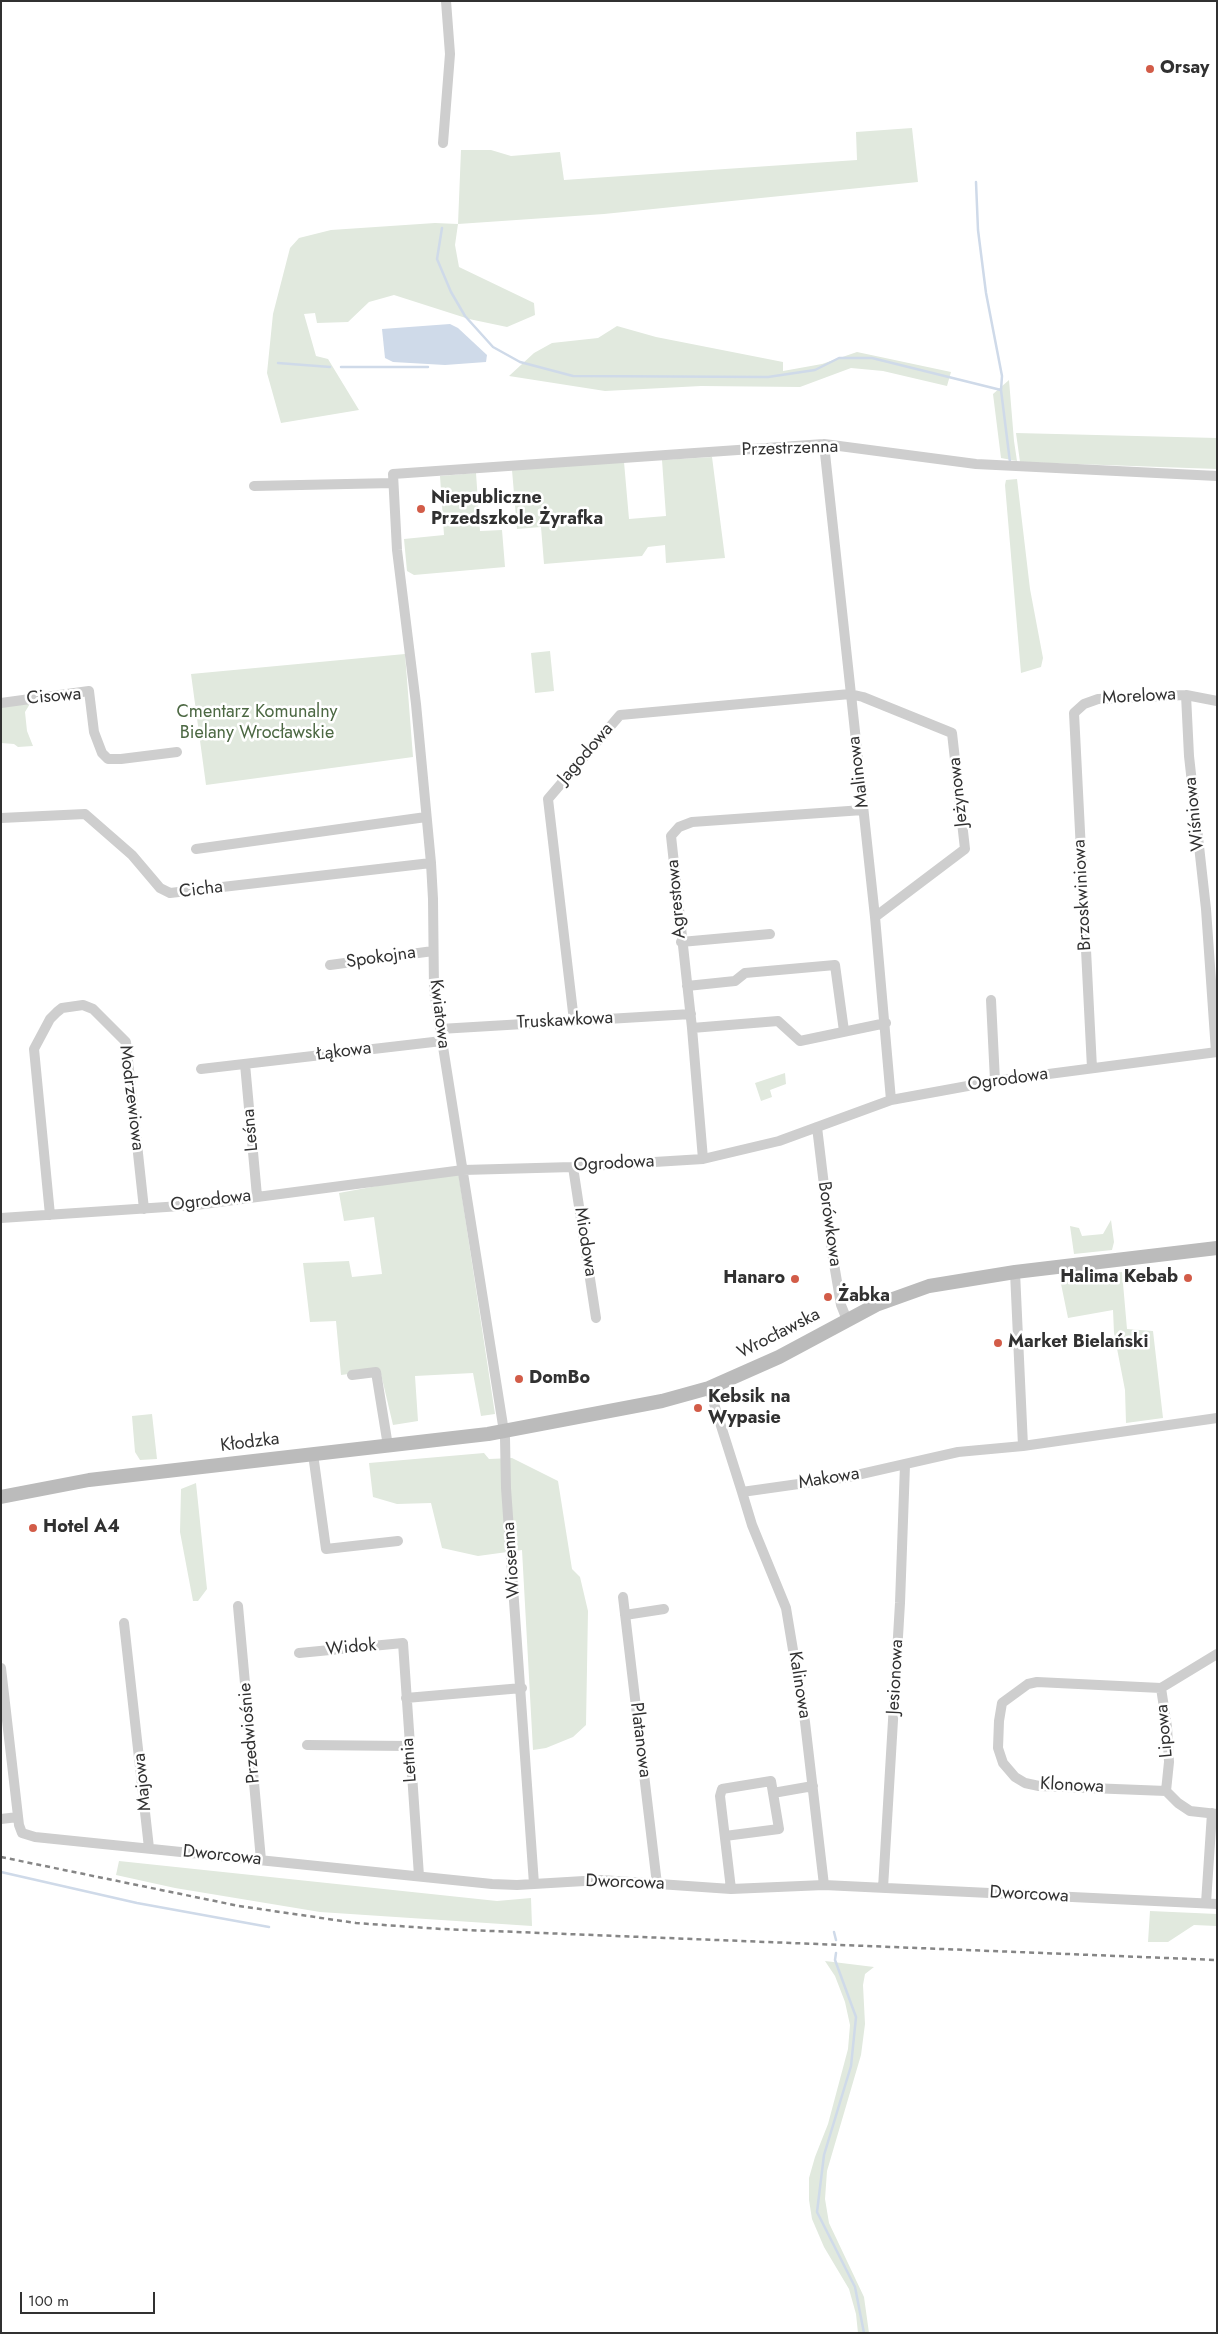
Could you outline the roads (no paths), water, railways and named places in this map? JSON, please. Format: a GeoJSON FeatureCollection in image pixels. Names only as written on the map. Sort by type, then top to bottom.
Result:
{"type":"FeatureCollection","features":[{"type":"Feature","properties":{"kind":"main road","name":"Wrocławska"},"geometry":{"type":"LineString","coordinates":[[504,1431],[651,1404],[709,1388],[779,1357],[847,1320],[900,1295],[929,1286],[1015,1272],[1217,1248]]}},
{"type":"Feature","properties":{"kind":"main road","name":"Kłodzka"},"geometry":{"type":"LineString","coordinates":[[1,1497],[89,1480],[504,1431]]}},
{"type":"Feature","properties":{"kind":"street"},"geometry":{"type":"LineString","coordinates":[[443,143],[450,54],[446,1]]}},
{"type":"Feature","properties":{"kind":"street","name":"Przestrzenna"},"geometry":{"type":"LineString","coordinates":[[254,486],[393,478],[824,444],[976,464],[1217,476]]}},
{"type":"Feature","properties":{"kind":"street","name":"Malinowa"},"geometry":{"type":"LineString","coordinates":[[824,444],[886,1023],[891,1100]]}},
{"type":"Feature","properties":{"kind":"street","name":"Kwiatowa"},"geometry":{"type":"LineString","coordinates":[[393,478],[402,594],[416,704],[431,863],[434,990],[504,1431]]}},
{"type":"Feature","properties":{"kind":"street","name":"Cisowa"},"geometry":{"type":"LineString","coordinates":[[1,703],[89,691],[94,732],[102,753],[108,759],[177,752]]}},
{"type":"Feature","properties":{"kind":"street","name":"Jeżynowa"},"geometry":{"type":"LineString","coordinates":[[850,694],[863,697],[952,733],[965,849],[875,917]]}},
{"type":"Feature","properties":{"kind":"street","name":"Jagodowa"},"geometry":{"type":"LineString","coordinates":[[574,1021],[548,799],[620,715],[850,694]]}},
{"type":"Feature","properties":{"kind":"street","name":"Morelowa"},"geometry":{"type":"LineString","coordinates":[[1073,721],[1074,713],[1077,709],[1090,701],[1186,695],[1217,701]]}},
{"type":"Feature","properties":{"kind":"street","name":"Wiśniowa"},"geometry":{"type":"LineString","coordinates":[[1186,695],[1189,756],[1206,909],[1216,1052]]}},
{"type":"Feature","properties":{"kind":"street","name":"Brzoskwiniowa"},"geometry":{"type":"LineString","coordinates":[[1073,721],[1092,1068]]}},
{"type":"Feature","properties":{"kind":"street","name":"Agrestowa"},"geometry":{"type":"LineString","coordinates":[[703,1159],[692,1028],[681,942],[671,836],[679,827],[692,822],[863,810]]}},
{"type":"Feature","properties":{"kind":"street","name":"Cicha"},"geometry":{"type":"LineString","coordinates":[[1,818],[85,814],[132,855],[160,888],[170,894],[431,863]]}},
{"type":"Feature","properties":{"kind":"street"},"geometry":{"type":"LineString","coordinates":[[196,849],[426,817]]}},
{"type":"Feature","properties":{"kind":"street"},"geometry":{"type":"LineString","coordinates":[[681,942],[770,934]]}},
{"type":"Feature","properties":{"kind":"street","name":"Spokojna"},"geometry":{"type":"LineString","coordinates":[[330,965],[432,951]]}},
{"type":"Feature","properties":{"kind":"street"},"geometry":{"type":"LineString","coordinates":[[687,986],[735,981],[745,973],[834,964],[844,1031]]}},
{"type":"Feature","properties":{"kind":"street"},"geometry":{"type":"LineString","coordinates":[[991,1000],[995,1081]]}},
{"type":"Feature","properties":{"kind":"street","name":"Modrzewiowa"},"geometry":{"type":"LineString","coordinates":[[50,1214],[34,1049],[50,1019],[57,1012],[62,1008],[83,1005],[93,1009],[126,1042],[144,1209]]}},
{"type":"Feature","properties":{"kind":"street","name":"Truskawkowa"},"geometry":{"type":"LineString","coordinates":[[440,1029],[690,1014]]}},
{"type":"Feature","properties":{"kind":"street"},"geometry":{"type":"LineString","coordinates":[[692,1028],[778,1021],[800,1041],[886,1023]]}},
{"type":"Feature","properties":{"kind":"street","name":"Łąkowa"},"geometry":{"type":"LineString","coordinates":[[201,1069],[442,1041]]}},
{"type":"Feature","properties":{"kind":"street","name":"Ogrodowa"},"geometry":{"type":"LineString","coordinates":[[1,1218],[144,1209],[463,1170],[574,1167],[703,1159],[743,1150],[817,1128],[891,1100],[995,1081],[1216,1052]]}},
{"type":"Feature","properties":{"kind":"street","name":"Leśna"},"geometry":{"type":"LineString","coordinates":[[246,1064],[257,1196]]}},
{"type":"Feature","properties":{"kind":"street","name":"Borówkowa"},"geometry":{"type":"LineString","coordinates":[[817,1128],[840,1305],[847,1320]]}},
{"type":"Feature","properties":{"kind":"street","name":"Miodowa"},"geometry":{"type":"LineString","coordinates":[[574,1167],[596,1318]]}},
{"type":"Feature","properties":{"kind":"street"},"geometry":{"type":"LineString","coordinates":[[1015,1272],[1023,1446]]}},
{"type":"Feature","properties":{"kind":"street"},"geometry":{"type":"LineString","coordinates":[[352,1375],[376,1372],[388,1446]]}},
{"type":"Feature","properties":{"kind":"street"},"geometry":{"type":"LineString","coordinates":[[709,1388],[742,1492]]}},
{"type":"Feature","properties":{"kind":"street","name":"Makowa"},"geometry":{"type":"LineString","coordinates":[[742,1492],[848,1477],[958,1452],[1023,1446],[1217,1418]]}},
{"type":"Feature","properties":{"kind":"street","name":"Wiosenna"},"geometry":{"type":"LineString","coordinates":[[504,1431],[506,1488],[522,1688],[534,1884]]}},
{"type":"Feature","properties":{"kind":"street"},"geometry":{"type":"LineString","coordinates":[[313,1454],[326,1549],[398,1541]]}},
{"type":"Feature","properties":{"kind":"street","name":"Jesionowa"},"geometry":{"type":"LineString","coordinates":[[883,1888],[900,1603],[904,1465]]}},
{"type":"Feature","properties":{"kind":"street","name":"Kalinowa"},"geometry":{"type":"LineString","coordinates":[[742,1492],[752,1525],[786,1608],[800,1689],[824,1885]]}},
{"type":"Feature","properties":{"kind":"street","name":"Platanowa"},"geometry":{"type":"LineString","coordinates":[[622,1597],[657,1884]]}},
{"type":"Feature","properties":{"kind":"street","name":"Przedwiośnie"},"geometry":{"type":"LineString","coordinates":[[238,1606],[261,1860]]}},
{"type":"Feature","properties":{"kind":"street"},"geometry":{"type":"LineString","coordinates":[[625,1615],[664,1609]]}},
{"type":"Feature","properties":{"kind":"street","name":"Majowa"},"geometry":{"type":"LineString","coordinates":[[124,1623],[136,1716],[149,1848]]}},
{"type":"Feature","properties":{"kind":"street","name":"Widok"},"geometry":{"type":"LineString","coordinates":[[299,1652],[402,1643]]}},
{"type":"Feature","properties":{"kind":"street","name":"Letnia"},"geometry":{"type":"LineString","coordinates":[[402,1643],[418,1876]]}},
{"type":"Feature","properties":{"kind":"street","name":"Lipowa"},"geometry":{"type":"LineString","coordinates":[[1166,1791],[1169,1762],[1167,1726],[1161,1688],[1217,1654]]}},
{"type":"Feature","properties":{"kind":"street"},"geometry":{"type":"LineString","coordinates":[[1,1668],[4,1711],[18,1817],[1,1819]]}},
{"type":"Feature","properties":{"kind":"street","name":"Klonowa"},"geometry":{"type":"LineString","coordinates":[[1161,1688],[1037,1682],[1028,1684],[1002,1704],[998,1748],[1003,1763],[1015,1777],[1025,1783],[1039,1786],[1166,1791]]}},
{"type":"Feature","properties":{"kind":"street"},"geometry":{"type":"LineString","coordinates":[[406,1698],[522,1688]]}},
{"type":"Feature","properties":{"kind":"street"},"geometry":{"type":"LineString","coordinates":[[306,1745],[408,1746]]}},
{"type":"Feature","properties":{"kind":"street"},"geometry":{"type":"LineString","coordinates":[[725,1836],[779,1829],[771,1782],[722,1789],[720,1796],[731,1889]]}},
{"type":"Feature","properties":{"kind":"street"},"geometry":{"type":"LineString","coordinates":[[773,1793],[813,1786]]}},
{"type":"Feature","properties":{"kind":"street"},"geometry":{"type":"LineString","coordinates":[[1166,1791],[1178,1803],[1190,1811],[1212,1813],[1211,1904]]}},
{"type":"Feature","properties":{"kind":"street","name":"Dworcowa"},"geometry":{"type":"LineString","coordinates":[[18,1817],[22,1832],[35,1837],[492,1884],[534,1884],[601,1880],[731,1889],[824,1885],[1211,1904]]}},
{"type":"Feature","properties":{"kind":"water"},"geometry":{"type":"Polygon","coordinates":[[[450,324],[458,328],[487,355],[486,362],[445,365],[393,362],[385,358],[382,329],[450,324]]]}},
{"type":"Feature","properties":{"kind":"waterway"},"geometry":{"type":"LineString","coordinates":[[976,182],[978,230],[986,293],[1002,376],[1001,390]]}},
{"type":"Feature","properties":{"kind":"waterway"},"geometry":{"type":"LineString","coordinates":[[442,228],[437,259],[451,292],[465,316],[493,347],[520,362],[573,376],[768,377],[815,370],[839,358],[872,358],[1001,390],[1010,462]]}},
{"type":"Feature","properties":{"kind":"waterway"},"geometry":{"type":"LineString","coordinates":[[278,363],[330,367]]}},
{"type":"Feature","properties":{"kind":"waterway"},"geometry":{"type":"LineString","coordinates":[[341,367],[428,367]]}},
{"type":"Feature","properties":{"kind":"waterway"},"geometry":{"type":"LineString","coordinates":[[1,1872],[137,1903],[269,1927]]}},
{"type":"Feature","properties":{"kind":"waterway"},"geometry":{"type":"LineString","coordinates":[[834,1932],[836,1940]]}},
{"type":"Feature","properties":{"kind":"waterway"},"geometry":{"type":"LineString","coordinates":[[836,1953],[835,1960],[856,2017],[851,2066],[824,2155],[817,2212],[855,2287],[864,2333]]}},
{"type":"Feature","properties":{"kind":"railway"},"geometry":{"type":"LineString","coordinates":[[1,1857],[239,1906],[356,1923],[442,1929],[1217,1960]]}},
{"type":"Feature","properties":{"kind":"place","name":"Orsay"},"geometry":{"type":"Point","coordinates":[1150,69]}},
{"type":"Feature","properties":{"kind":"place","name":"Niepubliczne Przedszkole Żyrafka"},"geometry":{"type":"Point","coordinates":[421,509]}},
{"type":"Feature","properties":{"kind":"place","name":"Halima Kebab"},"geometry":{"type":"Point","coordinates":[1188,1278]}},
{"type":"Feature","properties":{"kind":"place","name":"Hanaro"},"geometry":{"type":"Point","coordinates":[795,1279]}},
{"type":"Feature","properties":{"kind":"place","name":"Żabka"},"geometry":{"type":"Point","coordinates":[828,1297]}},
{"type":"Feature","properties":{"kind":"place","name":"Market Bielański"},"geometry":{"type":"Point","coordinates":[998,1343]}},
{"type":"Feature","properties":{"kind":"place","name":"DomBo"},"geometry":{"type":"Point","coordinates":[519,1379]}},
{"type":"Feature","properties":{"kind":"place","name":"Kebsik na Wypasie"},"geometry":{"type":"Point","coordinates":[698,1408]}},
{"type":"Feature","properties":{"kind":"place","name":"Hotel A4"},"geometry":{"type":"Point","coordinates":[33,1528]}},
{"type":"Feature","properties":{"kind":"park label","name":"Cmentarz Komunalny Bielany Wrocławskie"},"geometry":{"type":"Point","coordinates":[257,723]}}]}
